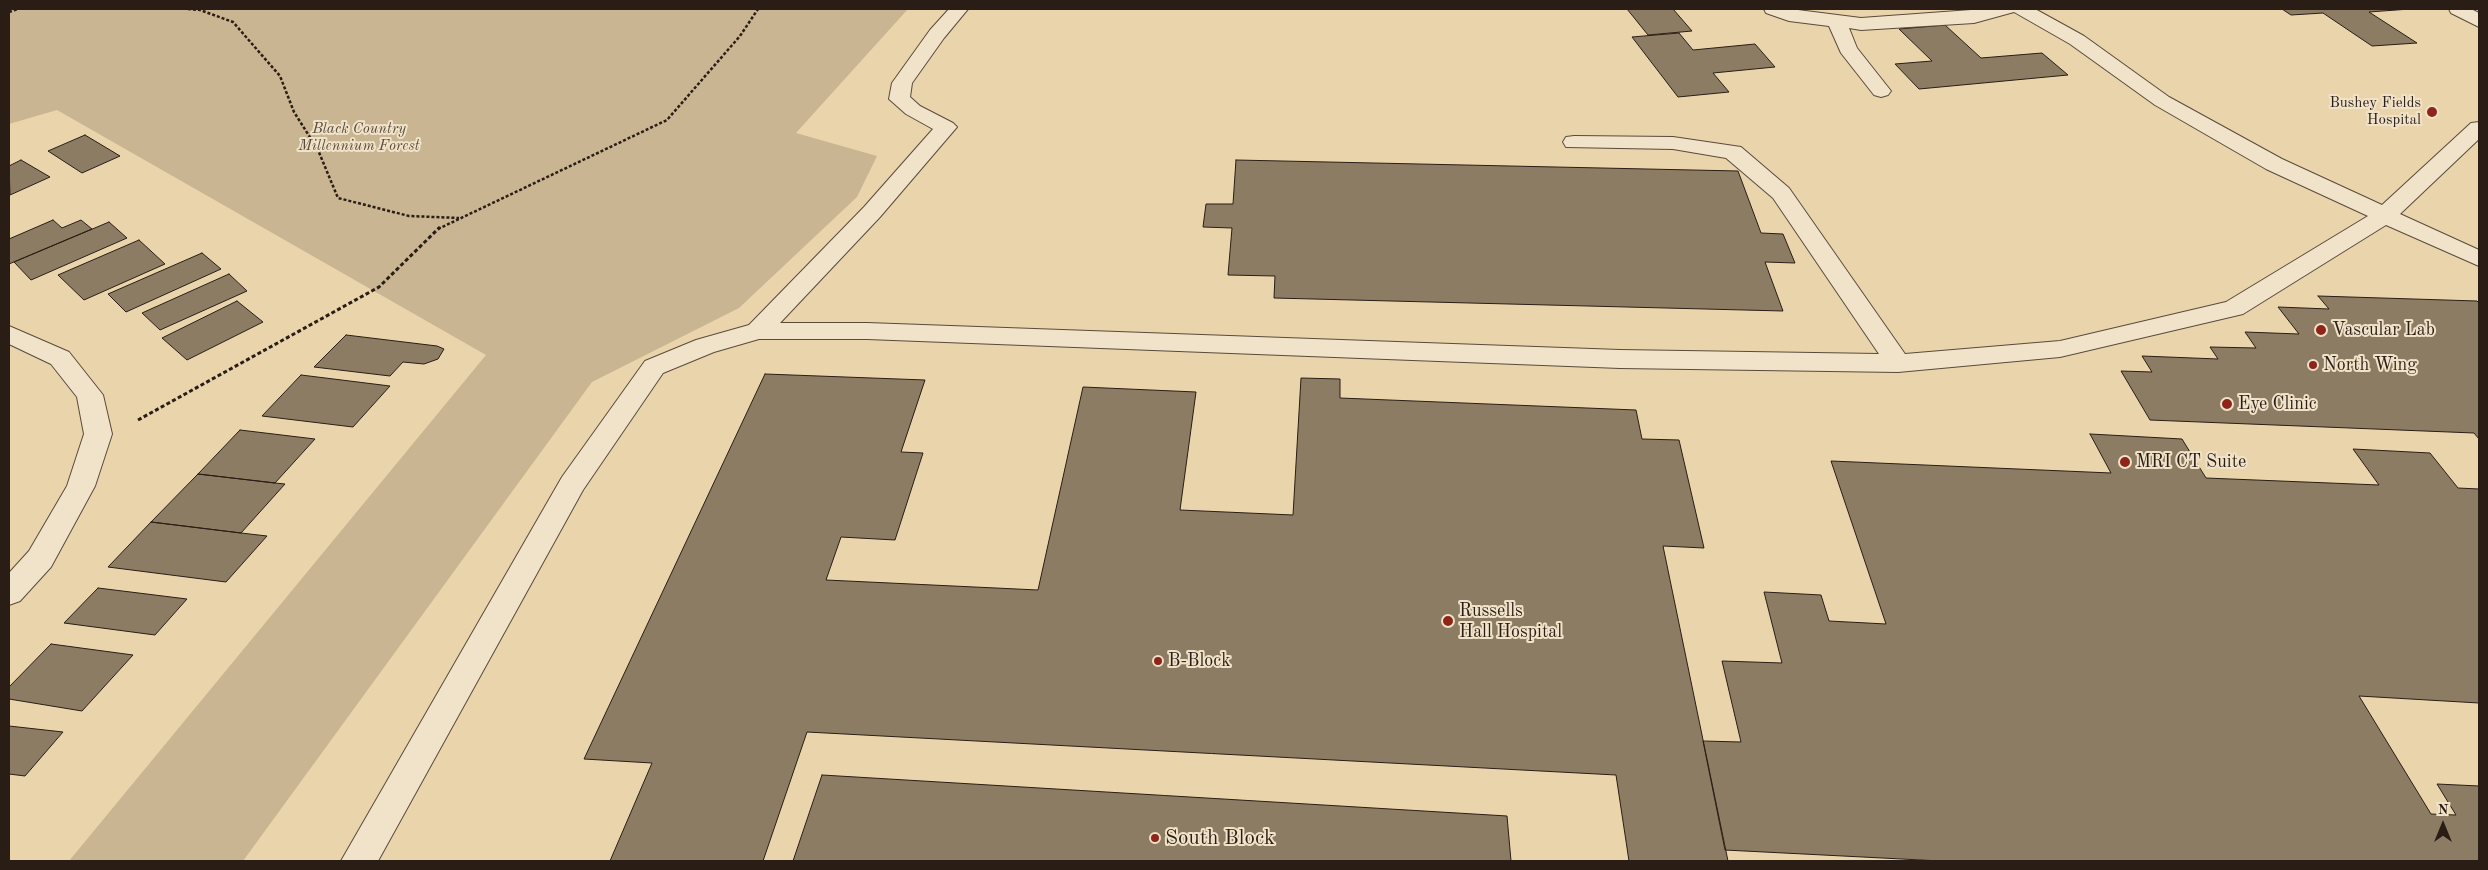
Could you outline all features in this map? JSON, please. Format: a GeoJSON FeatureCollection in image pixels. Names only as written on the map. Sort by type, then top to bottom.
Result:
{"type":"FeatureCollection","features":[{"type":"Feature","properties":{"kind":"street"},"geometry":{"type":"LineString","coordinates":[[758,331],[872,212],[946,126],[913,110],[899,99],[902,83],[937,34],[959,9]]}},
{"type":"Feature","properties":{"kind":"street"},"geometry":{"type":"LineString","coordinates":[[1774,9],[1796,17],[1861,24],[1974,17],[2007,9]]}},
{"type":"Feature","properties":{"kind":"street"},"geometry":{"type":"LineString","coordinates":[[2022,9],[2077,40],[2171,106],[2274,164],[2479,259]]}},
{"type":"Feature","properties":{"kind":"street"},"geometry":{"type":"LineString","coordinates":[[2458,9],[2479,21]]}},
{"type":"Feature","properties":{"kind":"street"},"geometry":{"type":"LineString","coordinates":[[1836,21],[1848,49],[1880,91]]}},
{"type":"Feature","properties":{"kind":"street"},"geometry":{"type":"LineString","coordinates":[[359,861],[572,484],[654,367],[705,346],[758,331],[867,331],[1620,360],[1898,363],[2060,349],[2234,308],[2384,216],[2479,128]]}},
{"type":"Feature","properties":{"kind":"street"},"geometry":{"type":"LineString","coordinates":[[1574,142],[1673,143],[1733,152],[1781,193],[1898,363]]}},
{"type":"Feature","properties":{"kind":"street"},"geometry":{"type":"LineString","coordinates":[[9,334],[60,358],[90,394],[98,434],[81,486],[40,559],[9,592]]}},
{"type":"Feature","properties":{"kind":"path"},"geometry":{"type":"LineString","coordinates":[[9,12],[18,9]]}},
{"type":"Feature","properties":{"kind":"path"},"geometry":{"type":"LineString","coordinates":[[188,9],[200,10],[233,22],[280,76],[294,112],[318,150],[338,198],[409,216],[462,218]]}},
{"type":"Feature","properties":{"kind":"path"},"geometry":{"type":"LineString","coordinates":[[96,443],[379,287],[439,228],[667,120],[740,36],[758,9]]}},
{"type":"Feature","properties":{"kind":"green space","name":"Black Country Millennium Forest"},"geometry":{"type":"Polygon","coordinates":[[[9,9],[908,9],[796,133],[877,156],[857,197],[739,308],[592,382],[243,861],[69,861],[486,355],[57,110],[9,124],[9,9]]]}},
{"type":"Feature","properties":{"kind":"building"},"geometry":{"type":"Polygon","coordinates":[[[1627,9],[1673,9],[1692,31],[1648,35],[1627,9]]]}},
{"type":"Feature","properties":{"kind":"building"},"geometry":{"type":"Polygon","coordinates":[[[2282,9],[2410,9],[2369,12],[2417,43],[2372,46],[2323,13],[2291,15],[2282,9]]]}},
{"type":"Feature","properties":{"kind":"building"},"geometry":{"type":"Polygon","coordinates":[[[1945,25],[1981,58],[2042,53],[2068,75],[1919,89],[1895,64],[1932,61],[1899,29],[1945,25]]]}},
{"type":"Feature","properties":{"kind":"building"},"geometry":{"type":"Polygon","coordinates":[[[1679,33],[1693,50],[1755,44],[1775,67],[1713,73],[1729,92],[1678,97],[1632,37],[1679,33]]]}},
{"type":"Feature","properties":{"kind":"building"},"geometry":{"type":"Polygon","coordinates":[[[85,135],[120,156],[82,173],[48,151],[85,135]]]}},
{"type":"Feature","properties":{"kind":"building"},"geometry":{"type":"Polygon","coordinates":[[[21,160],[50,177],[10,195],[9,166],[21,160]]]}},
{"type":"Feature","properties":{"kind":"building"},"geometry":{"type":"Polygon","coordinates":[[[1236,160],[1738,171],[1761,233],[1783,234],[1795,263],[1765,262],[1783,311],[1274,298],[1275,276],[1228,275],[1232,228],[1203,227],[1206,204],[1233,204],[1236,160]]]}},
{"type":"Feature","properties":{"kind":"building"},"geometry":{"type":"Polygon","coordinates":[[[53,220],[62,228],[81,220],[92,229],[9,264],[9,239],[53,220]]]}},
{"type":"Feature","properties":{"kind":"building"},"geometry":{"type":"Polygon","coordinates":[[[109,222],[127,238],[31,280],[14,262],[109,222]]]}},
{"type":"Feature","properties":{"kind":"building"},"geometry":{"type":"Polygon","coordinates":[[[139,240],[165,264],[84,300],[58,275],[139,240]]]}},
{"type":"Feature","properties":{"kind":"building"},"geometry":{"type":"Polygon","coordinates":[[[202,253],[221,269],[126,312],[108,294],[202,253]]]}},
{"type":"Feature","properties":{"kind":"building"},"geometry":{"type":"Polygon","coordinates":[[[229,274],[247,291],[160,330],[142,313],[229,274]]]}},
{"type":"Feature","properties":{"kind":"building","name":"North Wing"},"geometry":{"type":"Polygon","coordinates":[[[2318,296],[2477,301],[2479,303],[2479,439],[2474,433],[2150,420],[2121,371],[2152,372],[2142,356],[2218,359],[2210,347],[2256,348],[2245,332],[2299,334],[2278,307],[2329,309],[2318,296]]]}},
{"type":"Feature","properties":{"kind":"building"},"geometry":{"type":"Polygon","coordinates":[[[237,301],[263,322],[187,360],[162,338],[237,301]]]}},
{"type":"Feature","properties":{"kind":"building"},"geometry":{"type":"Polygon","coordinates":[[[346,335],[437,346],[444,349],[438,359],[424,364],[403,362],[390,376],[314,367],[346,335]]]}},
{"type":"Feature","properties":{"kind":"building","name":"B-Block"},"geometry":{"type":"Polygon","coordinates":[[[765,374],[925,380],[901,452],[923,453],[895,540],[841,537],[826,580],[1038,590],[1083,387],[1196,392],[1180,510],[1293,515],[1301,378],[1340,379],[1340,398],[1636,410],[1642,439],[1679,440],[1704,548],[1663,546],[1728,861],[1629,861],[1616,775],[807,732],[763,861],[610,861],[652,763],[584,759],[765,374]]]}},
{"type":"Feature","properties":{"kind":"building"},"geometry":{"type":"Polygon","coordinates":[[[301,375],[390,386],[353,427],[262,416],[301,375]]]}},
{"type":"Feature","properties":{"kind":"building"},"geometry":{"type":"Polygon","coordinates":[[[240,430],[315,439],[275,483],[198,474],[240,430]]]}},
{"type":"Feature","properties":{"kind":"building"},"geometry":{"type":"Polygon","coordinates":[[[2090,434],[2182,439],[2206,478],[2379,485],[2353,449],[2430,453],[2458,488],[2479,489],[2479,703],[2359,696],[2431,814],[2456,815],[2437,784],[2479,786],[2479,861],[1941,861],[1725,850],[1703,741],[1741,742],[1722,661],[1782,663],[1764,592],[1821,595],[1829,621],[1886,624],[1831,461],[2111,473],[2090,434]]]}},
{"type":"Feature","properties":{"kind":"building"},"geometry":{"type":"Polygon","coordinates":[[[198,474],[285,484],[241,533],[151,522],[198,474]]]}},
{"type":"Feature","properties":{"kind":"building"},"geometry":{"type":"Polygon","coordinates":[[[151,522],[267,536],[226,582],[108,567],[151,522]]]}},
{"type":"Feature","properties":{"kind":"building"},"geometry":{"type":"Polygon","coordinates":[[[98,588],[187,599],[155,635],[64,623],[98,588]]]}},
{"type":"Feature","properties":{"kind":"building"},"geometry":{"type":"Polygon","coordinates":[[[51,644],[133,655],[82,711],[9,699],[9,687],[51,644]]]}},
{"type":"Feature","properties":{"kind":"building"},"geometry":{"type":"Polygon","coordinates":[[[9,726],[63,732],[25,776],[9,774],[9,726]]]}},
{"type":"Feature","properties":{"kind":"building","name":"South Block"},"geometry":{"type":"Polygon","coordinates":[[[822,775],[1507,816],[1511,861],[793,861],[822,775]]]}},
{"type":"Feature","properties":{"kind":"place","name":"Bushey Fields Hospital"},"geometry":{"type":"Point","coordinates":[2432,112]}},
{"type":"Feature","properties":{"kind":"place","name":"Vascular Lab"},"geometry":{"type":"Point","coordinates":[2321,330]}},
{"type":"Feature","properties":{"kind":"place","name":"North Wing"},"geometry":{"type":"Point","coordinates":[2313,365]}},
{"type":"Feature","properties":{"kind":"place","name":"Eye Clinic"},"geometry":{"type":"Point","coordinates":[2227,404]}},
{"type":"Feature","properties":{"kind":"place","name":"MRI CT Suite"},"geometry":{"type":"Point","coordinates":[2125,462]}},
{"type":"Feature","properties":{"kind":"place","name":"Russells Hall Hospital"},"geometry":{"type":"Point","coordinates":[1448,621]}},
{"type":"Feature","properties":{"kind":"place","name":"B-Block"},"geometry":{"type":"Point","coordinates":[1158,661]}},
{"type":"Feature","properties":{"kind":"place","name":"South Block"},"geometry":{"type":"Point","coordinates":[1155,838]}}]}
